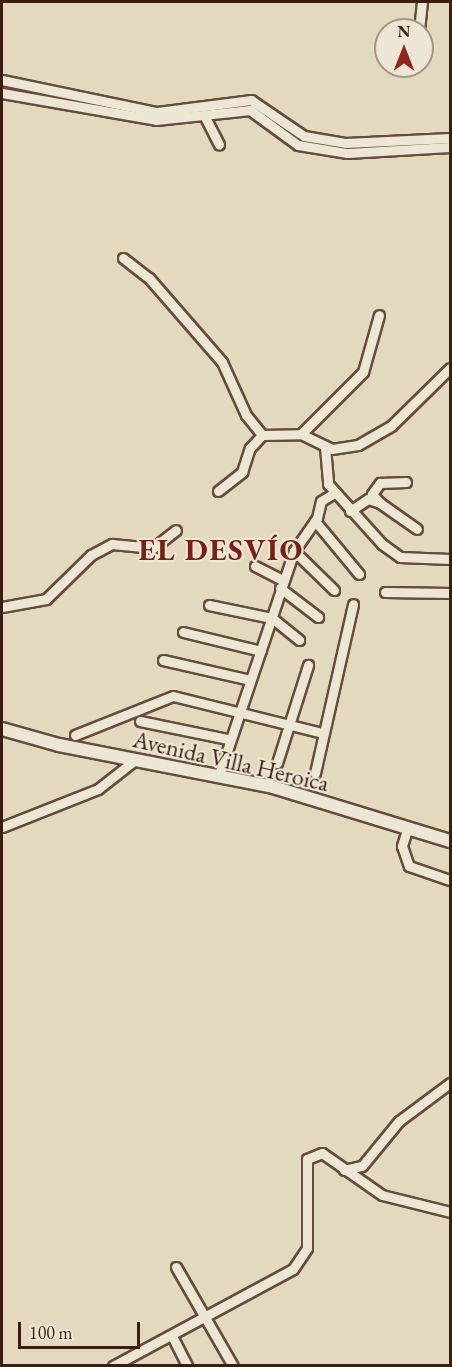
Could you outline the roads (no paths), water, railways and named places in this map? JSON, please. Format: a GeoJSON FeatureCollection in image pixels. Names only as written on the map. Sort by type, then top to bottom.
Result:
{"type":"FeatureCollection","features":[{"type":"Feature","properties":{"kind":"main road","name":"Avenida Villa Heroica"},"geometry":{"type":"LineString","coordinates":[[2,729],[135,760],[219,775],[408,827],[450,841]]}},
{"type":"Feature","properties":{"kind":"street"},"geometry":{"type":"LineString","coordinates":[[421,18],[422,2]]}},
{"type":"Feature","properties":{"kind":"street"},"geometry":{"type":"LineString","coordinates":[[2,81],[157,112],[251,100],[304,136],[346,143],[450,138]]}},
{"type":"Feature","properties":{"kind":"street"},"geometry":{"type":"LineString","coordinates":[[2,93],[156,120],[250,110],[298,145],[347,153],[450,147]]}},
{"type":"Feature","properties":{"kind":"street"},"geometry":{"type":"LineString","coordinates":[[204,115],[219,144]]}},
{"type":"Feature","properties":{"kind":"street"},"geometry":{"type":"LineString","coordinates":[[123,258],[149,278],[222,362],[246,415],[262,435]]}},
{"type":"Feature","properties":{"kind":"street"},"geometry":{"type":"LineString","coordinates":[[301,434],[363,372],[379,315]]}},
{"type":"Feature","properties":{"kind":"street"},"geometry":{"type":"LineString","coordinates":[[218,491],[242,472],[250,448],[262,435],[301,434],[325,447],[342,449],[372,438],[450,368]]}},
{"type":"Feature","properties":{"kind":"street"},"geometry":{"type":"LineString","coordinates":[[325,447],[323,471],[336,492],[350,511],[400,557],[450,559]]}},
{"type":"Feature","properties":{"kind":"street"},"geometry":{"type":"LineString","coordinates":[[406,482],[380,483],[372,494],[380,503],[417,529]]}},
{"type":"Feature","properties":{"kind":"street"},"geometry":{"type":"LineString","coordinates":[[219,775],[228,739],[261,651],[294,550],[315,521],[321,501],[336,492]]}},
{"type":"Feature","properties":{"kind":"street"},"geometry":{"type":"LineString","coordinates":[[350,511],[368,499],[380,503]]}},
{"type":"Feature","properties":{"kind":"street"},"geometry":{"type":"LineString","coordinates":[[315,521],[359,574]]}},
{"type":"Feature","properties":{"kind":"street"},"geometry":{"type":"LineString","coordinates":[[2,607],[46,599],[96,551],[118,542],[153,548],[176,530]]}},
{"type":"Feature","properties":{"kind":"street"},"geometry":{"type":"LineString","coordinates":[[294,550],[334,590]]}},
{"type":"Feature","properties":{"kind":"street"},"geometry":{"type":"LineString","coordinates":[[255,566],[281,584],[318,617]]}},
{"type":"Feature","properties":{"kind":"street"},"geometry":{"type":"LineString","coordinates":[[385,592],[450,593]]}},
{"type":"Feature","properties":{"kind":"street"},"geometry":{"type":"LineString","coordinates":[[315,772],[353,603]]}},
{"type":"Feature","properties":{"kind":"street"},"geometry":{"type":"LineString","coordinates":[[209,605],[272,618],[300,640]]}},
{"type":"Feature","properties":{"kind":"street"},"geometry":{"type":"LineString","coordinates":[[183,632],[261,651]]}},
{"type":"Feature","properties":{"kind":"street"},"geometry":{"type":"LineString","coordinates":[[163,660],[250,680]]}},
{"type":"Feature","properties":{"kind":"street"},"geometry":{"type":"LineString","coordinates":[[278,763],[288,724],[308,665]]}},
{"type":"Feature","properties":{"kind":"street"},"geometry":{"type":"LineString","coordinates":[[75,735],[173,696],[323,733]]}},
{"type":"Feature","properties":{"kind":"street"},"geometry":{"type":"LineString","coordinates":[[140,721],[228,739]]}},
{"type":"Feature","properties":{"kind":"street"},"geometry":{"type":"LineString","coordinates":[[2,827],[98,789],[135,760]]}},
{"type":"Feature","properties":{"kind":"street"},"geometry":{"type":"LineString","coordinates":[[408,827],[402,846],[409,866],[450,880]]}},
{"type":"Feature","properties":{"kind":"street"},"geometry":{"type":"LineString","coordinates":[[344,1170],[362,1166],[399,1121],[450,1083]]}},
{"type":"Feature","properties":{"kind":"street"},"geometry":{"type":"LineString","coordinates":[[113,1365],[207,1318],[294,1269],[307,1248],[307,1159],[322,1153],[382,1195],[450,1212]]}},
{"type":"Feature","properties":{"kind":"street"},"geometry":{"type":"LineString","coordinates":[[176,1267],[233,1365]]}},
{"type":"Feature","properties":{"kind":"street"},"geometry":{"type":"LineString","coordinates":[[172,1336],[188,1365]]}},
{"type":"Feature","properties":{"kind":"district","name":"EL DESVÍO"},"geometry":{"type":"Point","coordinates":[221,550]}}]}
